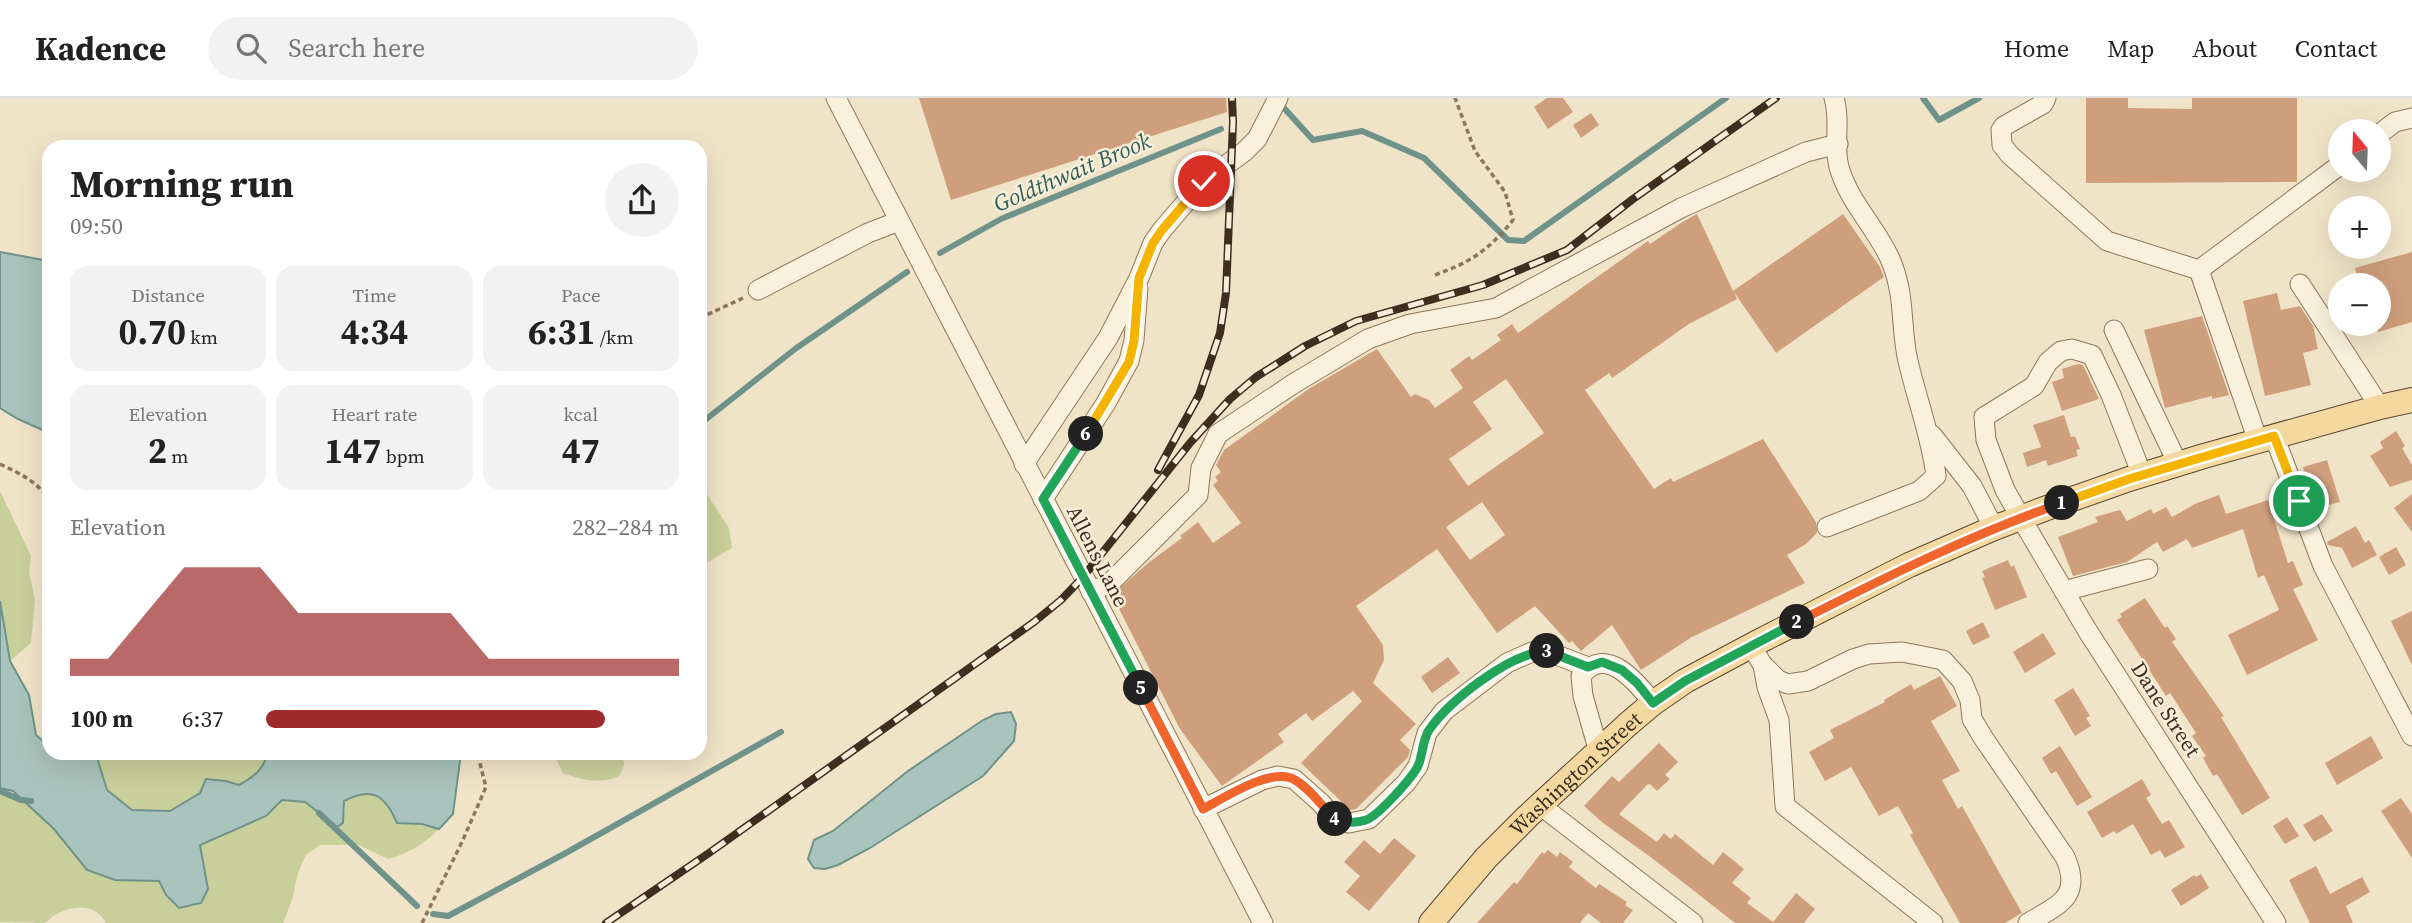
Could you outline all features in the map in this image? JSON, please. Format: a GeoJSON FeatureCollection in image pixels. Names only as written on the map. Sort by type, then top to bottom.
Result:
{"type":"FeatureCollection","features":[{"type":"Feature","properties":{"kind":"main road","name":"Washington Street"},"geometry":{"type":"LineString","coordinates":[[1431,923],[1486,858],[1540,805],[1653,703],[1685,681],[1757,655],[1909,565],[1994,528],[2178,464],[2380,407],[2411,402]]}},
{"type":"Feature","properties":{"kind":"street","name":"Allens Lane"},"geometry":{"type":"LineString","coordinates":[[836,98],[1263,923]]}},
{"type":"Feature","properties":{"kind":"street"},"geometry":{"type":"LineString","coordinates":[[1827,527],[1919,491],[1936,476],[1933,447],[1907,359],[1901,291],[1885,251],[1845,184],[1838,164],[1834,98]]}},
{"type":"Feature","properties":{"kind":"street"},"geometry":{"type":"LineString","coordinates":[[2046,98],[2043,104],[2001,130],[2002,145],[2010,155],[2106,242],[2199,270]]}},
{"type":"Feature","properties":{"kind":"street"},"geometry":{"type":"LineString","coordinates":[[1024,464],[1108,338],[1139,278],[1153,243],[1204,181],[1244,152],[1256,139],[1276,99]]}},
{"type":"Feature","properties":{"kind":"street"},"geometry":{"type":"LineString","coordinates":[[2391,125],[2412,118]]}},
{"type":"Feature","properties":{"kind":"street"},"geometry":{"type":"LineString","coordinates":[[1091,592],[1110,583],[1198,495],[1201,468],[1218,434],[1368,338],[1410,324],[1496,308],[1681,208],[1806,152],[1838,145]]}},
{"type":"Feature","properties":{"kind":"street"},"geometry":{"type":"LineString","coordinates":[[2199,270],[2328,174]]}},
{"type":"Feature","properties":{"kind":"street"},"geometry":{"type":"LineString","coordinates":[[758,290],[868,233],[899,221]]}},
{"type":"Feature","properties":{"kind":"street"},"geometry":{"type":"LineString","coordinates":[[2199,270],[2266,439],[2323,566],[2412,736]]}},
{"type":"Feature","properties":{"kind":"street"},"geometry":{"type":"LineString","coordinates":[[1043,499],[1106,403],[1129,362],[1134,341],[1139,278]]}},
{"type":"Feature","properties":{"kind":"street"},"geometry":{"type":"LineString","coordinates":[[2300,284],[2380,407]]}},
{"type":"Feature","properties":{"kind":"street"},"geometry":{"type":"LineString","coordinates":[[2114,330],[2178,464]]}},
{"type":"Feature","properties":{"kind":"street","name":"Dane Street"},"geometry":{"type":"LineString","coordinates":[[2142,475],[2111,395],[2092,355],[2072,349],[2061,351],[2048,362],[2034,386],[1984,417],[1986,440],[2005,490],[2021,518],[2064,591],[2276,923]]}},
{"type":"Feature","properties":{"kind":"street"},"geometry":{"type":"LineString","coordinates":[[1927,429],[1972,486],[1994,528]]}},
{"type":"Feature","properties":{"kind":"street"},"geometry":{"type":"LineString","coordinates":[[2064,591],[2148,569]]}},
{"type":"Feature","properties":{"kind":"street"},"geometry":{"type":"LineString","coordinates":[[1203,809],[1262,780],[1278,776],[1294,779],[1334,818],[1349,823],[1370,819],[1406,783],[1418,766],[1427,733],[1444,711],[1507,663],[1532,652],[1546,651],[1588,667]]}},
{"type":"Feature","properties":{"kind":"street"},"geometry":{"type":"LineString","coordinates":[[1757,655],[1778,680],[1788,684],[1808,681],[1868,654],[1887,652],[1929,656],[1943,660],[1953,668],[1970,700],[1972,719],[2065,857],[2072,873],[2072,883],[2060,903],[2028,923]]}},
{"type":"Feature","properties":{"kind":"street"},"geometry":{"type":"LineString","coordinates":[[1757,655],[1779,720],[1785,806],[1933,923]]}},
{"type":"Feature","properties":{"kind":"street"},"geometry":{"type":"LineString","coordinates":[[1599,752],[1583,696],[1581,676],[1588,667],[1602,662],[1622,670],[1653,703]]}},
{"type":"Feature","properties":{"kind":"street"},"geometry":{"type":"LineString","coordinates":[[1540,805],[1693,923]]}},
{"type":"Feature","properties":{"kind":"path"},"geometry":{"type":"LineString","coordinates":[[1435,275],[1482,254],[1513,220],[1505,192],[1475,151],[1455,98]]}},
{"type":"Feature","properties":{"kind":"path"},"geometry":{"type":"LineString","coordinates":[[707,314],[758,290]]}},
{"type":"Feature","properties":{"kind":"path"},"geometry":{"type":"LineString","coordinates":[[0,464],[42,488]]}},
{"type":"Feature","properties":{"kind":"path"},"geometry":{"type":"LineString","coordinates":[[422,923],[486,787],[479,760]]}},
{"type":"Feature","properties":{"kind":"green space"},"geometry":{"type":"Polygon","coordinates":[[[0,491],[31,556],[29,572],[35,599],[31,643],[10,661],[0,601],[0,491]]]}},
{"type":"Feature","properties":{"kind":"green space"},"geometry":{"type":"Polygon","coordinates":[[[707,495],[729,528],[732,548],[707,563],[707,495]]]}},
{"type":"Feature","properties":{"kind":"green space"},"geometry":{"type":"Polygon","coordinates":[[[265,760],[253,776],[238,785],[226,781],[200,792],[170,811],[131,810],[107,790],[98,761],[265,760]]]}},
{"type":"Feature","properties":{"kind":"green space"},"geometry":{"type":"Polygon","coordinates":[[[556,760],[624,760],[619,776],[612,779],[598,781],[563,773],[556,760]]]}},
{"type":"Feature","properties":{"kind":"green space"},"geometry":{"type":"Polygon","coordinates":[[[0,788],[11,792],[35,811],[87,870],[159,881],[166,895],[208,890],[200,845],[266,816],[282,800],[305,802],[322,817],[345,812],[344,801],[358,794],[373,794],[383,801],[397,823],[422,824],[439,829],[415,848],[388,859],[358,845],[320,845],[306,855],[283,923],[106,923],[96,912],[82,908],[60,912],[44,923],[0,922],[0,788]]]}},
{"type":"Feature","properties":{"kind":"water"},"geometry":{"type":"Polygon","coordinates":[[[0,252],[42,260],[42,430],[0,408],[0,252]]]}},
{"type":"Feature","properties":{"kind":"water"},"geometry":{"type":"Polygon","coordinates":[[[0,601],[10,661],[29,695],[36,735],[42,740],[42,760],[98,760],[107,790],[132,810],[170,811],[200,793],[206,779],[239,785],[253,776],[265,760],[460,760],[453,814],[439,829],[422,824],[397,823],[388,806],[377,796],[370,794],[354,796],[344,801],[343,823],[337,827],[305,802],[282,800],[266,816],[200,845],[208,889],[201,903],[179,908],[166,895],[159,881],[115,880],[87,870],[54,829],[13,791],[0,788],[0,601]]]}},
{"type":"Feature","properties":{"kind":"water"},"geometry":{"type":"Polygon","coordinates":[[[1011,712],[1016,724],[1014,741],[983,776],[870,848],[838,865],[825,869],[814,868],[808,859],[814,840],[833,831],[908,771],[983,720],[996,714],[1011,712]]]}},
{"type":"Feature","properties":{"kind":"building"},"geometry":{"type":"Polygon","coordinates":[[[919,98],[1226,98],[1227,112],[951,200],[919,98]]]}},
{"type":"Feature","properties":{"kind":"building"},"geometry":{"type":"Polygon","coordinates":[[[1547,98],[1563,98],[1573,112],[1548,129],[1534,107],[1547,98]]]}},
{"type":"Feature","properties":{"kind":"building"},"geometry":{"type":"Polygon","coordinates":[[[2086,98],[2128,98],[2128,108],[2192,109],[2192,98],[2297,98],[2297,182],[2086,183],[2086,98]]]}},
{"type":"Feature","properties":{"kind":"building"},"geometry":{"type":"Polygon","coordinates":[[[1591,113],[1599,125],[1581,138],[1573,125],[1591,113]]]}},
{"type":"Feature","properties":{"kind":"building"},"geometry":{"type":"Polygon","coordinates":[[[1697,214],[1733,291],[1843,214],[1880,267],[1884,277],[1776,353],[1734,292],[1737,299],[1689,324],[1612,378],[1609,373],[1585,390],[1654,489],[1671,478],[1673,482],[1763,439],[1816,522],[1817,533],[1806,544],[1787,555],[1805,583],[1692,637],[1641,670],[1612,625],[1581,651],[1572,641],[1569,643],[1535,606],[1497,633],[1437,549],[1356,606],[1383,645],[1384,660],[1373,683],[1416,724],[1400,740],[1410,750],[1408,757],[1356,809],[1350,810],[1301,763],[1362,701],[1353,691],[1312,721],[1306,713],[1278,734],[1284,742],[1222,786],[1180,729],[1112,595],[1198,522],[1213,543],[1241,523],[1213,485],[1218,481],[1215,477],[1221,472],[1216,465],[1224,450],[1310,388],[1377,349],[1411,397],[1415,394],[1429,400],[1435,408],[1463,388],[1450,370],[1469,356],[1472,360],[1501,340],[1497,335],[1512,324],[1518,333],[1648,241],[1650,244],[1697,214]],[[1506,379],[1473,402],[1492,429],[1449,459],[1468,486],[1544,433],[1506,379]],[[1482,502],[1446,527],[1470,560],[1505,535],[1482,502]]]}},
{"type":"Feature","properties":{"kind":"building"},"geometry":{"type":"Polygon","coordinates":[[[2412,252],[2412,322],[2391,328],[2391,273],[2356,273],[2355,268],[2412,252]]]}},
{"type":"Feature","properties":{"kind":"building"},"geometry":{"type":"Polygon","coordinates":[[[2277,293],[2281,310],[2300,306],[2313,326],[2318,349],[2303,353],[2311,385],[2265,396],[2243,301],[2277,293]]]}},
{"type":"Feature","properties":{"kind":"building"},"geometry":{"type":"Polygon","coordinates":[[[2202,316],[2229,395],[2212,399],[2212,396],[2165,408],[2144,330],[2202,316]]]}},
{"type":"Feature","properties":{"kind":"building"},"geometry":{"type":"Polygon","coordinates":[[[2083,365],[2099,399],[2062,411],[2052,382],[2064,378],[2062,369],[2083,365]]]}},
{"type":"Feature","properties":{"kind":"building"},"geometry":{"type":"Polygon","coordinates":[[[2064,415],[2071,437],[2075,436],[2080,449],[2076,450],[2078,456],[2048,466],[2046,460],[2027,467],[2023,453],[2041,447],[2033,425],[2064,415]]]}},
{"type":"Feature","properties":{"kind":"building"},"geometry":{"type":"Polygon","coordinates":[[[2396,431],[2412,465],[2412,480],[2390,487],[2370,456],[2383,448],[2380,442],[2396,431]]]}},
{"type":"Feature","properties":{"kind":"building"},"geometry":{"type":"Polygon","coordinates":[[[2327,460],[2340,502],[2325,506],[2323,502],[2314,504],[2303,467],[2327,460]]]}},
{"type":"Feature","properties":{"kind":"building"},"geometry":{"type":"Polygon","coordinates":[[[2412,494],[2412,532],[2394,508],[2412,494]]]}},
{"type":"Feature","properties":{"kind":"building"},"geometry":{"type":"Polygon","coordinates":[[[2219,495],[2226,514],[2268,500],[2288,563],[2293,561],[2303,585],[2293,589],[2318,640],[2247,675],[2228,635],[2279,610],[2264,575],[2258,578],[2243,529],[2192,548],[2187,539],[2163,552],[2157,542],[2127,562],[2073,576],[2058,537],[2098,522],[2095,517],[2120,510],[2127,521],[2151,509],[2153,514],[2166,507],[2172,517],[2219,495]]]}},
{"type":"Feature","properties":{"kind":"building"},"geometry":{"type":"Polygon","coordinates":[[[2356,526],[2365,543],[2369,540],[2377,555],[2352,568],[2342,548],[2328,545],[2327,542],[2356,526]]]}},
{"type":"Feature","properties":{"kind":"building"},"geometry":{"type":"Polygon","coordinates":[[[2396,547],[2406,565],[2389,575],[2379,557],[2396,547]]]}},
{"type":"Feature","properties":{"kind":"building"},"geometry":{"type":"Polygon","coordinates":[[[2008,560],[2011,567],[2014,565],[2027,597],[1995,610],[1982,578],[1985,577],[1982,571],[2008,560]]]}},
{"type":"Feature","properties":{"kind":"building"},"geometry":{"type":"Polygon","coordinates":[[[2145,598],[2165,628],[2167,626],[2176,639],[2172,642],[2224,716],[2221,717],[2270,798],[2242,815],[2217,774],[2213,776],[2203,758],[2206,756],[2192,736],[2196,733],[2170,693],[2166,696],[2117,620],[2122,617],[2120,614],[2145,598]]]}},
{"type":"Feature","properties":{"kind":"building"},"geometry":{"type":"Polygon","coordinates":[[[2412,611],[2412,665],[2391,621],[2412,611]]]}},
{"type":"Feature","properties":{"kind":"building"},"geometry":{"type":"Polygon","coordinates":[[[1983,622],[1990,637],[1973,645],[1966,631],[1983,622]]]}},
{"type":"Feature","properties":{"kind":"building"},"geometry":{"type":"Polygon","coordinates":[[[2043,633],[2056,654],[2025,673],[2013,652],[2043,633]]]}},
{"type":"Feature","properties":{"kind":"building"},"geometry":{"type":"Polygon","coordinates":[[[1448,657],[1460,673],[1432,693],[1421,677],[1448,657]]]}},
{"type":"Feature","properties":{"kind":"building"},"geometry":{"type":"Polygon","coordinates":[[[1940,676],[1957,706],[1931,721],[1960,771],[1942,780],[1958,809],[1962,806],[2022,913],[2005,923],[1960,923],[1910,835],[1913,833],[1898,806],[1879,816],[1851,767],[1825,781],[1809,752],[1834,738],[1830,730],[1885,702],[1884,700],[1911,684],[1914,690],[1940,676]]]}},
{"type":"Feature","properties":{"kind":"building"},"geometry":{"type":"Polygon","coordinates":[[[2073,688],[2090,716],[2086,718],[2091,726],[2075,736],[2054,700],[2073,688]]]}},
{"type":"Feature","properties":{"kind":"building"},"geometry":{"type":"Polygon","coordinates":[[[2371,736],[2383,758],[2337,785],[2325,763],[2371,736]]]}},
{"type":"Feature","properties":{"kind":"building"},"geometry":{"type":"Polygon","coordinates":[[[1659,743],[1678,762],[1665,775],[1670,779],[1657,791],[1650,784],[1647,785],[1619,814],[1657,842],[1664,833],[1671,839],[1675,834],[1713,865],[1723,852],[1744,869],[1732,883],[1751,898],[1747,903],[1773,922],[1796,893],[1815,909],[1804,923],[1735,923],[1584,806],[1612,776],[1619,782],[1659,743]]]}},
{"type":"Feature","properties":{"kind":"building"},"geometry":{"type":"Polygon","coordinates":[[[2060,746],[2092,797],[2077,806],[2056,771],[2051,774],[2042,758],[2060,746]]]}},
{"type":"Feature","properties":{"kind":"building"},"geometry":{"type":"Polygon","coordinates":[[[2142,779],[2151,795],[2146,798],[2162,824],[2169,820],[2185,847],[2165,858],[2160,850],[2151,855],[2133,824],[2116,834],[2114,831],[2102,838],[2087,812],[2142,779]]]}},
{"type":"Feature","properties":{"kind":"building"},"geometry":{"type":"Polygon","coordinates":[[[2401,798],[2412,814],[2412,858],[2381,811],[2401,798]]]}},
{"type":"Feature","properties":{"kind":"building"},"geometry":{"type":"Polygon","coordinates":[[[2322,814],[2333,831],[2314,842],[2303,825],[2322,814]]]}},
{"type":"Feature","properties":{"kind":"building"},"geometry":{"type":"Polygon","coordinates":[[[2287,817],[2299,836],[2285,844],[2273,826],[2287,817]]]}},
{"type":"Feature","properties":{"kind":"building"},"geometry":{"type":"Polygon","coordinates":[[[1394,838],[1416,856],[1369,911],[1346,892],[1360,876],[1344,862],[1364,840],[1380,854],[1394,838]]]}},
{"type":"Feature","properties":{"kind":"building"},"geometry":{"type":"Polygon","coordinates":[[[1548,850],[1557,857],[1560,852],[1573,862],[1569,867],[1596,888],[1599,884],[1627,902],[1625,905],[1633,910],[1623,923],[1601,923],[1588,913],[1580,923],[1477,923],[1514,882],[1517,884],[1542,852],[1544,854],[1548,850]]]}},
{"type":"Feature","properties":{"kind":"building"},"geometry":{"type":"Polygon","coordinates":[[[2316,866],[2330,894],[2362,877],[2370,892],[2346,906],[2353,923],[2310,923],[2289,880],[2316,866]]]}},
{"type":"Feature","properties":{"kind":"building"},"geometry":{"type":"Polygon","coordinates":[[[2201,874],[2209,888],[2181,906],[2171,890],[2194,875],[2196,877],[2201,874]]]}},
{"type":"Feature","properties":{"kind":"waterway","name":"Goldthwait Brook"},"geometry":{"type":"LineString","coordinates":[[1284,108],[1313,140],[1362,131],[1424,158],[1508,240],[1524,241],[1726,98]]}},
{"type":"Feature","properties":{"kind":"waterway","name":"Goldthwait Brook"},"geometry":{"type":"LineString","coordinates":[[1923,98],[1939,120],[1979,98]]}},
{"type":"Feature","properties":{"kind":"waterway","name":"Goldthwait Brook"},"geometry":{"type":"LineString","coordinates":[[940,253],[1001,219],[1221,129]]}},
{"type":"Feature","properties":{"kind":"waterway","name":"Goldthwait Brook"},"geometry":{"type":"LineString","coordinates":[[707,418],[795,349],[907,272]]}},
{"type":"Feature","properties":{"kind":"waterway"},"geometry":{"type":"LineString","coordinates":[[433,914],[448,916],[781,732]]}},
{"type":"Feature","properties":{"kind":"waterway","name":"Goldthwait Brook"},"geometry":{"type":"LineString","coordinates":[[0,791],[21,800],[31,801]]}},
{"type":"Feature","properties":{"kind":"waterway"},"geometry":{"type":"LineString","coordinates":[[319,813],[417,906]]}},
{"type":"Feature","properties":{"kind":"railway"},"geometry":{"type":"LineString","coordinates":[[1158,470],[1199,395],[1220,333],[1226,293],[1232,98]]}},
{"type":"Feature","properties":{"kind":"railway"},"geometry":{"type":"LineString","coordinates":[[606,923],[709,853],[1034,622],[1061,600],[1083,577],[1190,443],[1230,399],[1256,377],[1305,346],[1356,321],[1483,285],[1567,250],[1633,199],[1776,98]]}},
{"type":"Feature","properties":{"kind":"route"},"geometry":{"type":"LineString","coordinates":[[1204,181],[1153,243],[1139,278],[1134,341],[1129,362],[1106,403],[1043,499],[1203,809],[1262,780],[1278,776],[1294,779],[1334,818],[1349,823],[1370,819],[1406,783],[1418,766],[1427,733],[1444,711],[1507,663],[1532,652],[1546,651],[1588,667],[1602,662],[1622,670],[1653,703],[1685,681],[1780,630],[1909,565],[1994,528],[2129,479],[2274,436],[2299,501]]}}]}
